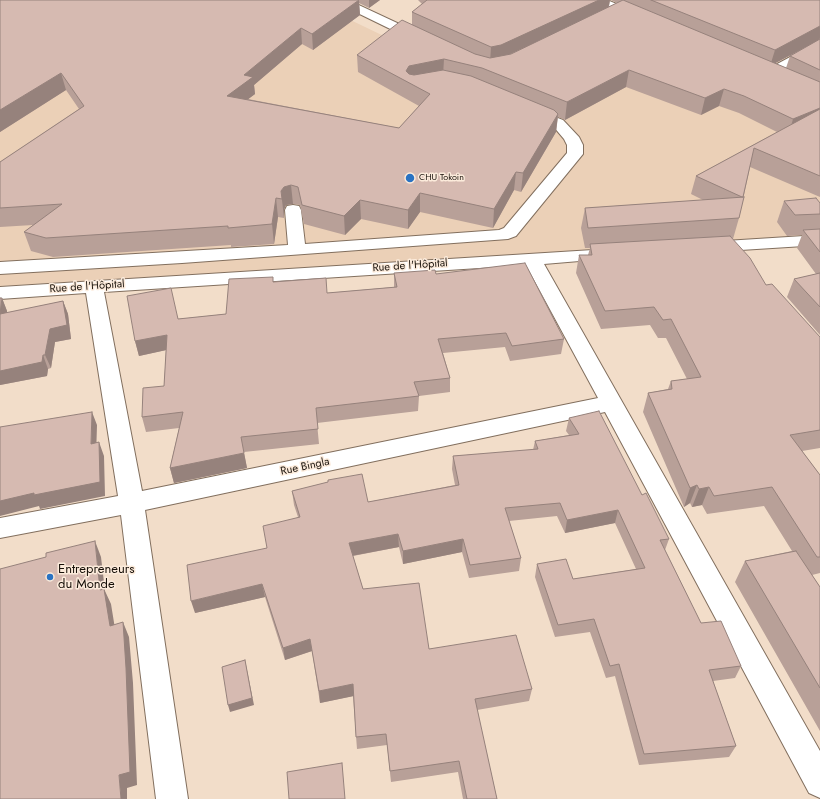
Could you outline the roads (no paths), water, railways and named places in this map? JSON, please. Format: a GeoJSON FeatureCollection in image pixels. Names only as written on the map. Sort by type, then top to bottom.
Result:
{"type":"FeatureCollection","features":[{"type":"Feature","properties":{"kind":"street"},"geometry":{"type":"LineString","coordinates":[[339,0],[431,43]]}},
{"type":"Feature","properties":{"kind":"street"},"geometry":{"type":"LineString","coordinates":[[597,0],[648,22]]}},
{"type":"Feature","properties":{"kind":"street"},"geometry":{"type":"LineString","coordinates":[[606,16],[620,10]]}},
{"type":"Feature","properties":{"kind":"street"},"geometry":{"type":"LineString","coordinates":[[771,73],[820,45]]}},
{"type":"Feature","properties":{"kind":"street"},"geometry":{"type":"LineString","coordinates":[[756,67],[785,80]]}},
{"type":"Feature","properties":{"kind":"street"},"geometry":{"type":"LineString","coordinates":[[0,268],[495,237],[510,232],[575,154],[575,145],[558,123],[517,106]]}},
{"type":"Feature","properties":{"kind":"street"},"geometry":{"type":"LineString","coordinates":[[293,210],[297,250]]}},
{"type":"Feature","properties":{"kind":"street"},"geometry":{"type":"LineString","coordinates":[[690,248],[820,240]]}},
{"type":"Feature","properties":{"kind":"street"},"geometry":{"type":"LineString","coordinates":[[730,246],[745,263]]}},
{"type":"Feature","properties":{"kind":"street","name":"Rue de l'Hôpital"},"geometry":{"type":"LineString","coordinates":[[0,293],[627,252]]}},
{"type":"Feature","properties":{"kind":"street"},"geometry":{"type":"LineString","coordinates":[[532,258],[610,403],[820,782]]}},
{"type":"Feature","properties":{"kind":"street"},"geometry":{"type":"LineString","coordinates":[[94,287],[132,503],[172,799]]}},
{"type":"Feature","properties":{"kind":"street","name":"Rue Bingla"},"geometry":{"type":"LineString","coordinates":[[0,528],[132,503],[610,403]]}},
{"type":"Feature","properties":{"kind":"place","name":"CHU Tokoin"},"geometry":{"type":"Point","coordinates":[410,178]}},
{"type":"Feature","properties":{"kind":"place","name":"Entrepreneurs du Monde"},"geometry":{"type":"Point","coordinates":[50,577]}}]}
